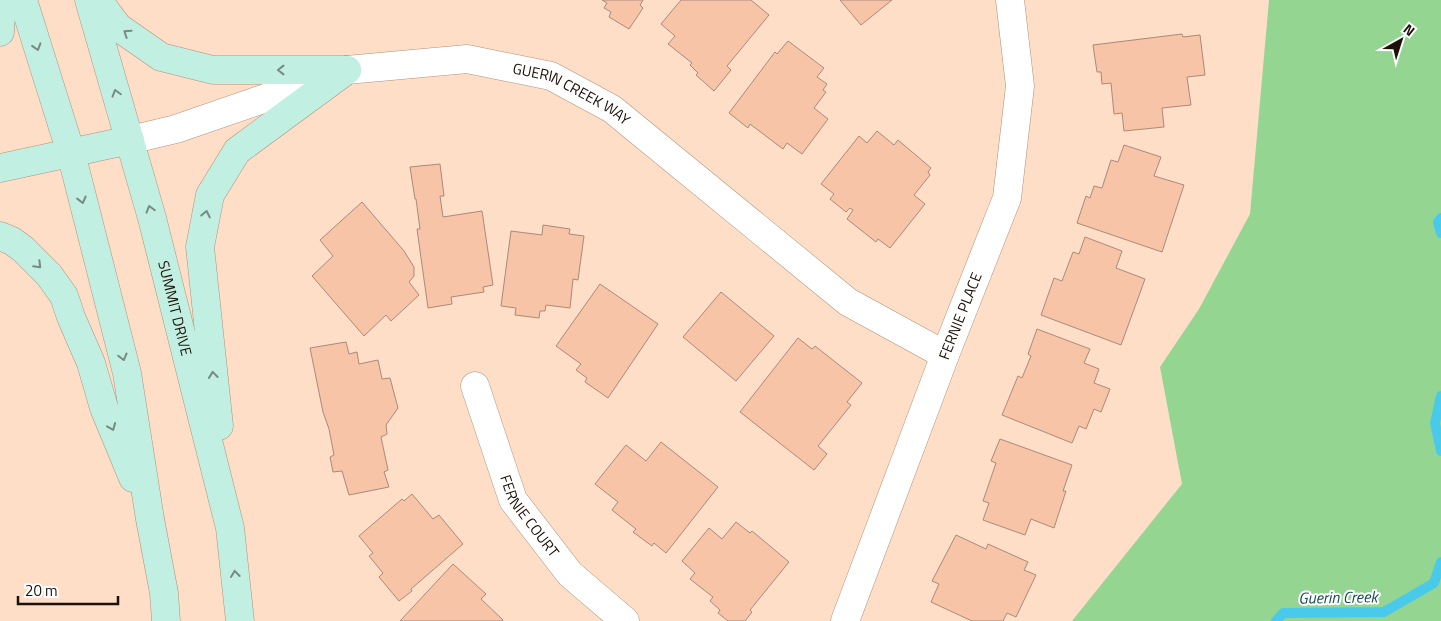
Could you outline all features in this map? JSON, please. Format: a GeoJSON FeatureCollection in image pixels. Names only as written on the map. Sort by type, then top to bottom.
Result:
{"type":"FeatureCollection","features":[{"type":"Feature","properties":{"kind":"main road"},"geometry":{"type":"LineString","coordinates":[[0,32],[2,0]]}},
{"type":"Feature","properties":{"kind":"main road"},"geometry":{"type":"LineString","coordinates":[[23,0],[70,153],[127,373],[150,519],[164,593],[166,621]]}},
{"type":"Feature","properties":{"kind":"main road","name":"SUMMIT DRIVE"},"geometry":{"type":"LineString","coordinates":[[89,0],[152,218],[230,528],[240,621]]}},
{"type":"Feature","properties":{"kind":"main road"},"geometry":{"type":"LineString","coordinates":[[98,0],[118,27],[161,57],[213,70],[347,70]]}},
{"type":"Feature","properties":{"kind":"main road"},"geometry":{"type":"LineString","coordinates":[[230,528],[200,247],[210,195],[237,151],[347,70]]}},
{"type":"Feature","properties":{"kind":"main road"},"geometry":{"type":"LineString","coordinates":[[0,168],[130,140]]}},
{"type":"Feature","properties":{"kind":"main road"},"geometry":{"type":"LineString","coordinates":[[0,236],[12,241],[23,249],[49,275],[64,296],[71,317],[92,363],[104,408],[150,519]]}},
{"type":"Feature","properties":{"kind":"street","name":"FERNIE PLACE"},"geometry":{"type":"LineString","coordinates":[[845,621],[945,355],[1007,198],[1020,86],[1010,0]]}},
{"type":"Feature","properties":{"kind":"street","name":"GUERIN CREEK WAY"},"geometry":{"type":"LineString","coordinates":[[130,140],[176,129],[347,70],[467,59],[550,76],[612,109],[848,302],[945,355]]}},
{"type":"Feature","properties":{"kind":"street","name":"FERNIE COURT"},"geometry":{"type":"LineString","coordinates":[[475,386],[513,500],[570,574],[625,621]]}},
{"type":"Feature","properties":{"kind":"green space"},"geometry":{"type":"Polygon","coordinates":[[[1269,0],[1441,0],[1441,621],[1072,621],[1182,484],[1160,367],[1199,309],[1250,214],[1269,0]]]}},
{"type":"Feature","properties":{"kind":"building"},"geometry":{"type":"Polygon","coordinates":[[[602,0],[643,0],[640,5],[643,8],[629,29],[609,17],[611,12],[604,8],[607,3],[602,0]]]}},
{"type":"Feature","properties":{"kind":"building"},"geometry":{"type":"Polygon","coordinates":[[[681,0],[751,0],[769,15],[727,66],[731,70],[714,91],[696,75],[698,73],[690,65],[692,63],[668,44],[675,36],[661,24],[681,0]]]}},
{"type":"Feature","properties":{"kind":"building"},"geometry":{"type":"Polygon","coordinates":[[[840,0],[892,0],[861,25],[840,0]]]}},
{"type":"Feature","properties":{"kind":"building"},"geometry":{"type":"Polygon","coordinates":[[[1182,34],[1183,37],[1200,35],[1205,75],[1187,77],[1191,105],[1162,108],[1164,127],[1124,131],[1122,113],[1114,114],[1111,83],[1102,84],[1101,72],[1097,72],[1093,45],[1182,34]]]}},
{"type":"Feature","properties":{"kind":"building"},"geometry":{"type":"Polygon","coordinates":[[[788,41],[824,68],[817,77],[827,84],[823,90],[826,92],[814,108],[828,119],[802,154],[787,143],[783,149],[750,124],[748,128],[729,113],[775,52],[777,54],[788,41]]]}},
{"type":"Feature","properties":{"kind":"building"},"geometry":{"type":"Polygon","coordinates":[[[877,131],[894,145],[898,140],[931,168],[928,172],[930,175],[914,195],[925,204],[890,248],[878,239],[876,242],[847,219],[853,210],[850,208],[846,212],[830,199],[834,194],[821,184],[859,136],[867,143],[877,131]]]}},
{"type":"Feature","properties":{"kind":"building"},"geometry":{"type":"Polygon","coordinates":[[[1124,145],[1161,157],[1154,176],[1184,185],[1162,252],[1077,223],[1086,196],[1090,198],[1094,186],[1102,188],[1111,160],[1118,162],[1124,145]]]}},
{"type":"Feature","properties":{"kind":"building"},"geometry":{"type":"Polygon","coordinates":[[[440,164],[444,196],[440,196],[443,217],[482,211],[493,285],[483,287],[484,292],[451,297],[452,304],[428,308],[417,229],[420,229],[410,167],[440,164]]]}},
{"type":"Feature","properties":{"kind":"building"},"geometry":{"type":"Polygon","coordinates":[[[362,202],[404,251],[414,267],[414,276],[409,282],[419,295],[391,321],[386,315],[364,336],[312,276],[333,256],[320,240],[362,202]]]}},
{"type":"Feature","properties":{"kind":"building"},"geometry":{"type":"Polygon","coordinates":[[[543,225],[570,229],[569,234],[584,236],[578,280],[573,279],[570,308],[546,305],[545,311],[540,311],[539,318],[515,315],[516,308],[501,306],[511,231],[542,235],[543,225]]]}},
{"type":"Feature","properties":{"kind":"building"},"geometry":{"type":"Polygon","coordinates":[[[1085,237],[1122,251],[1116,268],[1145,279],[1121,345],[1041,315],[1054,278],[1062,281],[1073,252],[1079,254],[1085,237]]]}},
{"type":"Feature","properties":{"kind":"building"},"geometry":{"type":"Polygon","coordinates":[[[600,284],[658,324],[608,398],[585,382],[587,378],[576,370],[581,364],[556,346],[600,284]]]}},
{"type":"Feature","properties":{"kind":"building"},"geometry":{"type":"Polygon","coordinates":[[[721,292],[774,336],[736,381],[683,337],[721,292]]]}},
{"type":"Feature","properties":{"kind":"building"},"geometry":{"type":"Polygon","coordinates":[[[1037,329],[1090,349],[1084,363],[1099,369],[1094,383],[1110,389],[1101,412],[1094,409],[1086,429],[1079,426],[1072,443],[1002,415],[1018,376],[1022,378],[1031,356],[1028,354],[1037,329]]]}},
{"type":"Feature","properties":{"kind":"building"},"geometry":{"type":"Polygon","coordinates":[[[798,338],[812,349],[815,346],[862,383],[847,402],[851,405],[818,446],[827,454],[814,470],[740,412],[798,338]]]}},
{"type":"Feature","properties":{"kind":"building"},"geometry":{"type":"Polygon","coordinates":[[[346,342],[349,354],[357,352],[359,364],[378,360],[382,379],[390,378],[398,408],[386,425],[387,434],[381,437],[388,470],[384,472],[389,487],[349,495],[342,471],[333,472],[330,457],[334,455],[310,348],[346,342]]]}},
{"type":"Feature","properties":{"kind":"building"},"geometry":{"type":"Polygon","coordinates":[[[1000,439],[1072,465],[1063,491],[1066,491],[1054,528],[1031,519],[1025,535],[983,520],[989,503],[983,501],[996,463],[991,461],[1000,439]]]}},
{"type":"Feature","properties":{"kind":"building"},"geometry":{"type":"Polygon","coordinates":[[[661,442],[718,487],[666,553],[654,543],[652,546],[633,532],[636,529],[612,510],[618,502],[595,484],[626,445],[646,461],[661,442]]]}},
{"type":"Feature","properties":{"kind":"building"},"geometry":{"type":"Polygon","coordinates":[[[412,494],[433,519],[439,515],[463,544],[399,601],[379,577],[383,573],[369,556],[373,553],[359,536],[402,499],[404,501],[412,494]]]}},
{"type":"Feature","properties":{"kind":"building"},"geometry":{"type":"Polygon","coordinates":[[[736,522],[750,533],[752,531],[789,562],[750,610],[752,612],[745,621],[728,621],[718,613],[720,610],[710,601],[713,597],[690,579],[695,573],[682,561],[709,528],[722,539],[736,522]]]}},
{"type":"Feature","properties":{"kind":"building"},"geometry":{"type":"Polygon","coordinates":[[[956,535],[986,549],[988,544],[1028,562],[1024,570],[1036,575],[1016,617],[1007,613],[1003,621],[972,621],[931,602],[939,584],[932,581],[956,535]]]}},
{"type":"Feature","properties":{"kind":"building"},"geometry":{"type":"Polygon","coordinates":[[[453,564],[486,594],[481,599],[503,620],[400,621],[453,564]]]}},
{"type":"Feature","properties":{"kind":"waterway","name":"Guerin Creek"},"geometry":{"type":"LineString","coordinates":[[1441,218],[1438,222],[1441,233]]}},
{"type":"Feature","properties":{"kind":"waterway","name":"Guerin Creek"},"geometry":{"type":"LineString","coordinates":[[1441,396],[1435,423],[1441,451]]}},
{"type":"Feature","properties":{"kind":"waterway","name":"Guerin Creek"},"geometry":{"type":"LineString","coordinates":[[1276,621],[1283,613],[1384,612],[1434,583],[1441,562]]}}]}
